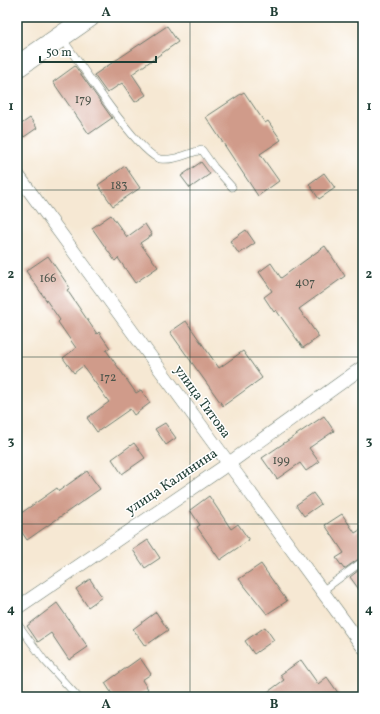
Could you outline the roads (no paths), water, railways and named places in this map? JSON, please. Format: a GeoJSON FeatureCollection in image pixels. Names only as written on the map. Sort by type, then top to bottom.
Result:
{"type":"FeatureCollection","features":[{"type":"Feature","properties":{"kind":"main road"},"geometry":{"type":"LineString","coordinates":[[17,67],[88,17]]}},
{"type":"Feature","properties":{"kind":"street","name":"улица Титова"},"geometry":{"type":"LineString","coordinates":[[17,174],[363,647]]}},
{"type":"Feature","properties":{"kind":"street","name":"улица Калинина"},"geometry":{"type":"LineString","coordinates":[[17,608],[228,464],[363,367]]}},
{"type":"Feature","properties":{"kind":"lane"},"geometry":{"type":"LineString","coordinates":[[61,36],[131,133],[148,152],[159,159],[174,159],[202,150],[214,167],[232,187]]}},
{"type":"Feature","properties":{"kind":"lane"},"geometry":{"type":"LineString","coordinates":[[322,591],[363,561]]}},
{"type":"Feature","properties":{"kind":"lane"},"geometry":{"type":"LineString","coordinates":[[17,623],[44,660],[78,697]]}}]}
